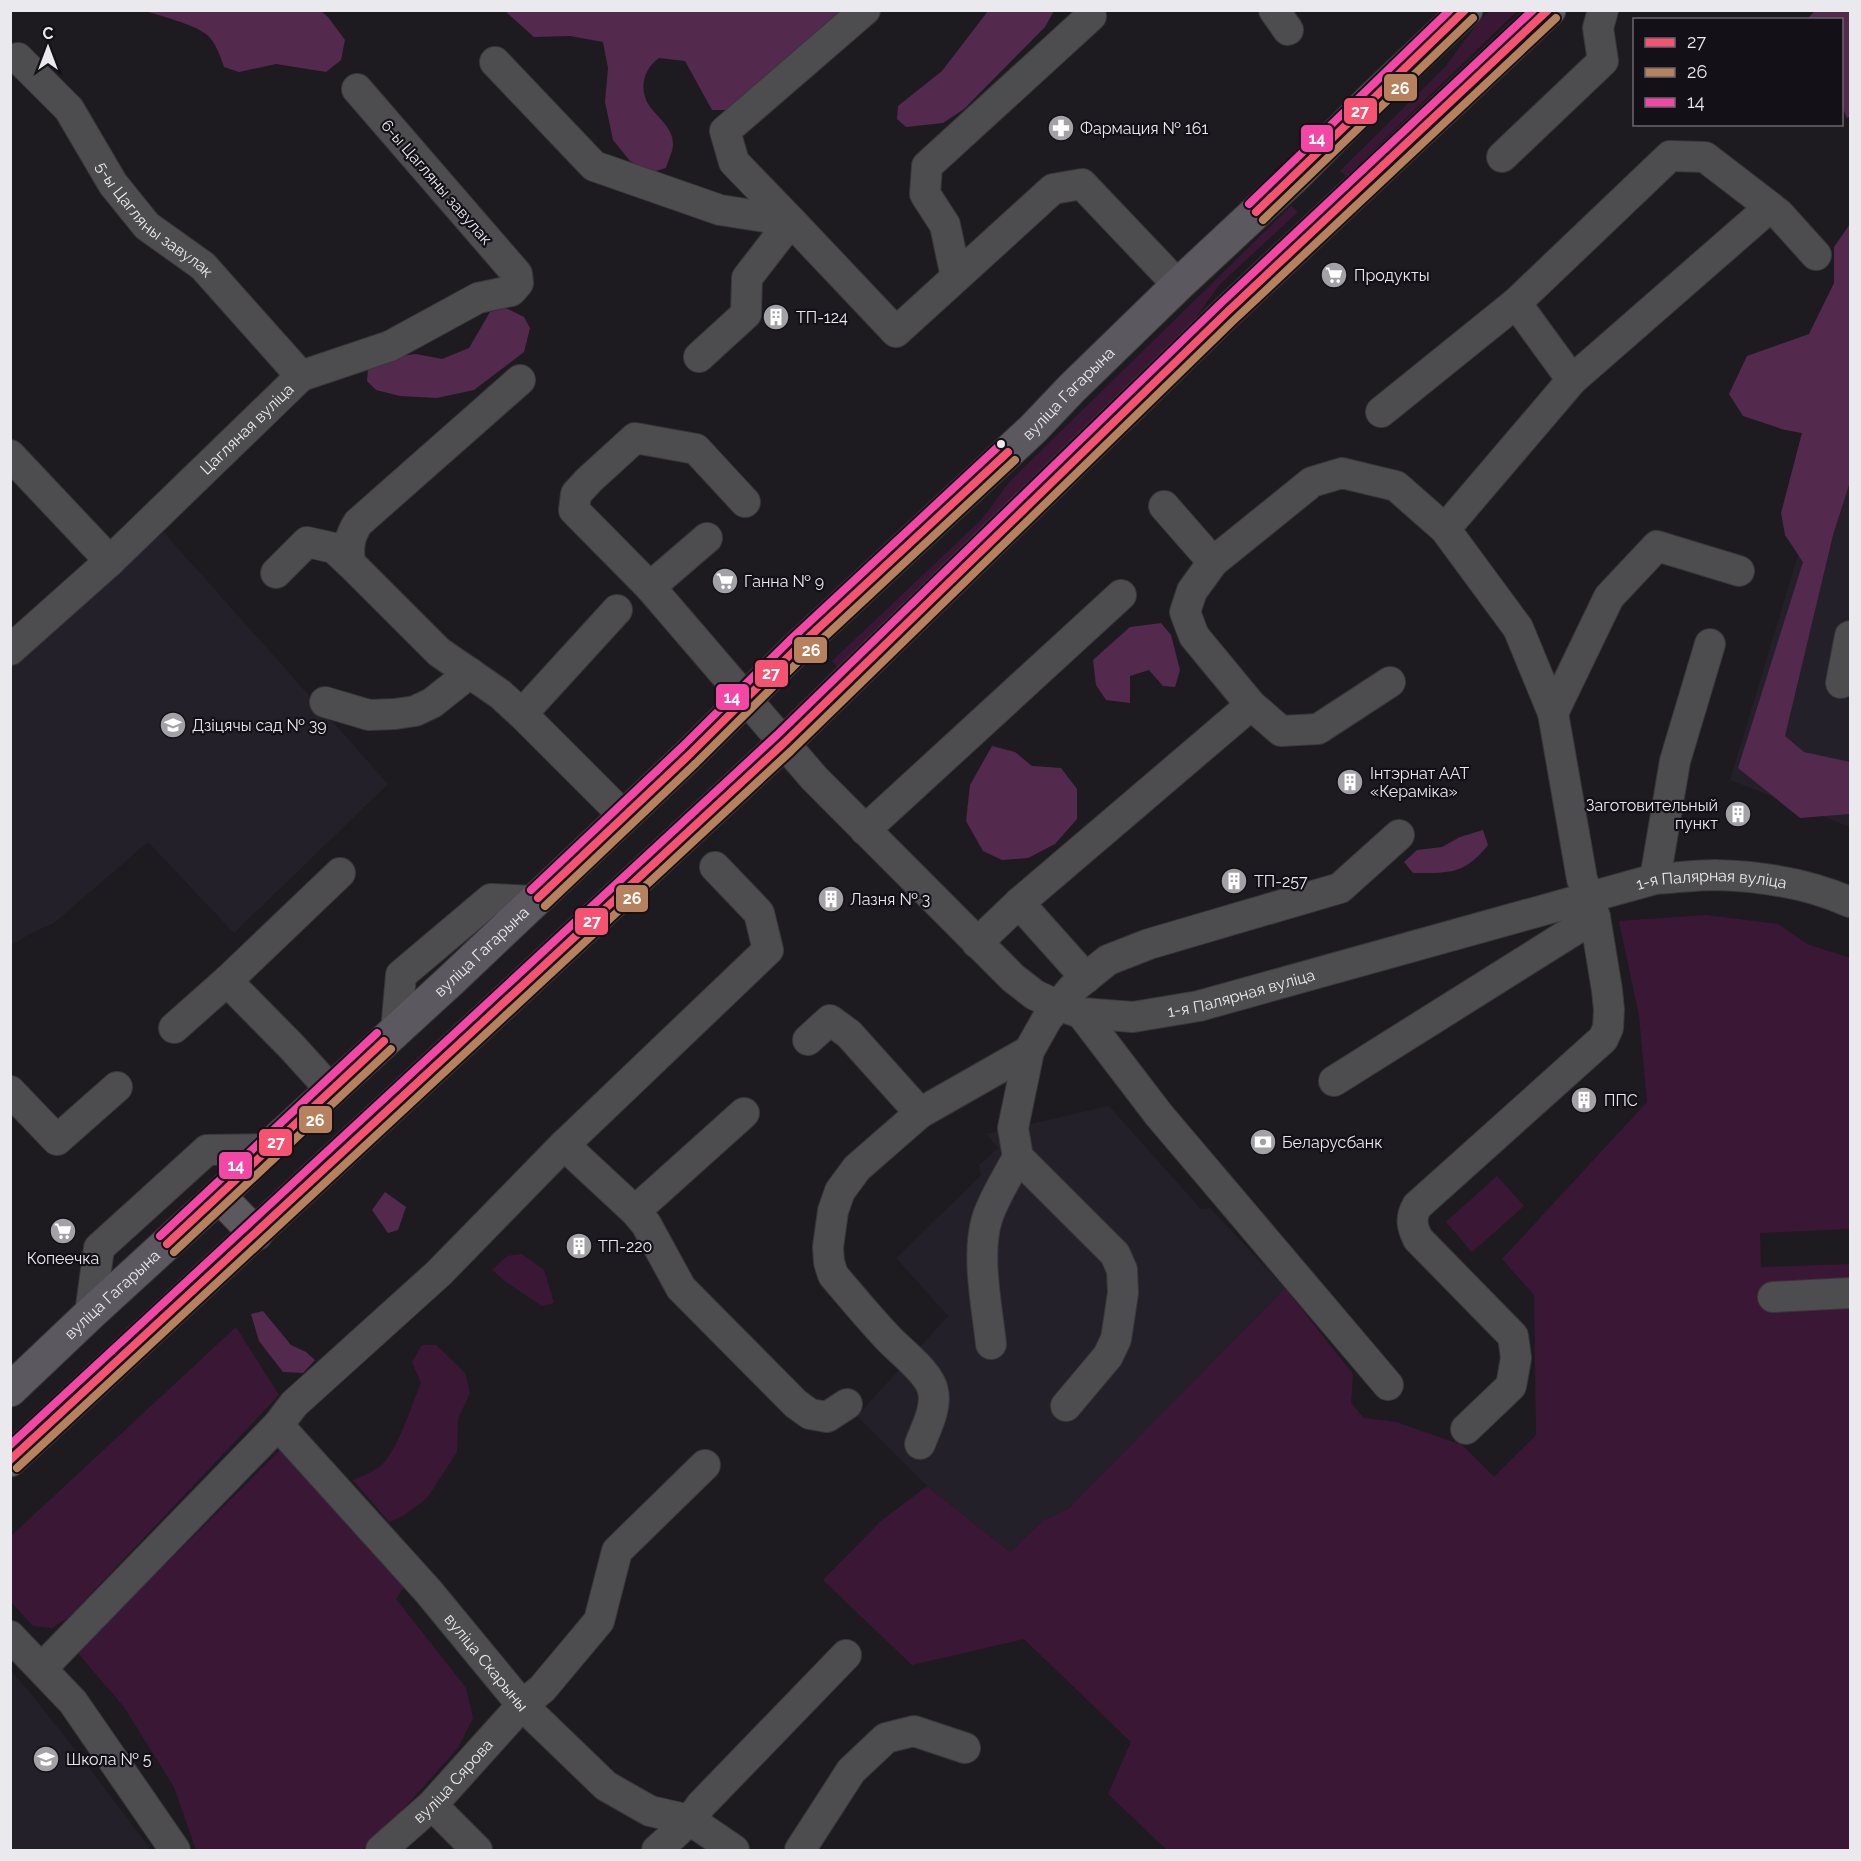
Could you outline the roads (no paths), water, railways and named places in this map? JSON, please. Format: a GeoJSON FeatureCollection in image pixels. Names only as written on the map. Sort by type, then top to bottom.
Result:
{"type":"FeatureCollection","features":[{"type":"Feature","properties":{"kind":"main road","name":"вуліца Гагарына"},"geometry":{"type":"LineString","coordinates":[[10,1390],[535,901],[805,642],[1033,429],[1178,285],[1296,175],[1466,10]]}},
{"type":"Feature","properties":{"kind":"main road"},"geometry":{"type":"LineString","coordinates":[[10,1460],[784,743],[1200,338],[1549,10]]}},
{"type":"Feature","properties":{"kind":"main road"},"geometry":{"type":"LineString","coordinates":[[1296,175],[1332,213]]}},
{"type":"Feature","properties":{"kind":"main road"},"geometry":{"type":"LineString","coordinates":[[219,1196],[256,1234]]}},
{"type":"Feature","properties":{"kind":"street"},"geometry":{"type":"LineString","coordinates":[[865,10],[725,131],[734,162],[896,332],[1053,189],[1082,184],[1178,285]]}},
{"type":"Feature","properties":{"kind":"street"},"geometry":{"type":"LineString","coordinates":[[1502,157],[1603,61],[1598,28],[1603,10]]}},
{"type":"Feature","properties":{"kind":"street"},"geometry":{"type":"LineString","coordinates":[[956,277],[945,225],[925,194],[927,166],[1091,16]]}},
{"type":"Feature","properties":{"kind":"street","name":"5-ы Цагляны завулак"},"geometry":{"type":"LineString","coordinates":[[18,58],[69,109],[113,184],[147,226],[203,266],[301,376]]}},
{"type":"Feature","properties":{"kind":"street"},"geometry":{"type":"LineString","coordinates":[[495,62],[594,166],[720,210],[791,220]]}},
{"type":"Feature","properties":{"kind":"street","name":"6-ы Цагляны завулак"},"geometry":{"type":"LineString","coordinates":[[357,89],[517,274]]}},
{"type":"Feature","properties":{"kind":"street"},"geometry":{"type":"LineString","coordinates":[[1381,412],[1516,303],[1670,156],[1705,157],[1779,214],[1816,255]]}},
{"type":"Feature","properties":{"kind":"street"},"geometry":{"type":"LineString","coordinates":[[1444,529],[1572,380],[1770,207]]}},
{"type":"Feature","properties":{"kind":"street"},"geometry":{"type":"LineString","coordinates":[[699,357],[746,314],[747,278],[791,220]]}},
{"type":"Feature","properties":{"kind":"street","name":"Цагляная вуліца"},"geometry":{"type":"LineString","coordinates":[[10,650],[110,561],[301,376],[390,346],[478,298],[511,291],[518,283],[517,274]]}},
{"type":"Feature","properties":{"kind":"street"},"geometry":{"type":"LineString","coordinates":[[1516,303],[1572,380]]}},
{"type":"Feature","properties":{"kind":"street"},"geometry":{"type":"LineString","coordinates":[[350,563],[348,546],[351,534],[358,523],[520,380]]}},
{"type":"Feature","properties":{"kind":"street","name":"1-я Палярная вуліца"},"geometry":{"type":"LineString","coordinates":[[745,502],[696,449],[635,438],[576,494],[574,510],[650,587],[814,778],[977,943],[1012,978],[1035,995],[1069,1009],[1133,1017],[1199,1006],[1591,907],[1655,879],[1714,875],[1769,880],[1836,896],[1851,902]]}},
{"type":"Feature","properties":{"kind":"street"},"geometry":{"type":"LineString","coordinates":[[10,455],[110,561]]}},
{"type":"Feature","properties":{"kind":"street"},"geometry":{"type":"LineString","coordinates":[[1390,682],[1318,729],[1281,731],[1251,705],[1194,636],[1185,612],[1192,591],[1213,562],[1312,482],[1342,473],[1396,486],[1444,529],[1518,628],[1552,713],[1582,879],[1591,907],[1609,1010],[1608,1028],[1603,1039],[1413,1212],[1413,1229],[1418,1239],[1513,1336],[1515,1358],[1511,1386],[1466,1429]]}},
{"type":"Feature","properties":{"kind":"street"},"geometry":{"type":"LineString","coordinates":[[1164,506],[1213,562]]}},
{"type":"Feature","properties":{"kind":"street"},"geometry":{"type":"LineString","coordinates":[[650,587],[707,538]]}},
{"type":"Feature","properties":{"kind":"street"},"geometry":{"type":"LineString","coordinates":[[276,573],[307,542],[334,548],[439,652],[500,694],[522,714],[624,816]]}},
{"type":"Feature","properties":{"kind":"street"},"geometry":{"type":"LineString","coordinates":[[1552,713],[1609,597],[1657,546],[1739,571]]}},
{"type":"Feature","properties":{"kind":"street"},"geometry":{"type":"LineString","coordinates":[[865,830],[1121,595]]}},
{"type":"Feature","properties":{"kind":"street"},"geometry":{"type":"LineString","coordinates":[[522,714],[617,610]]}},
{"type":"Feature","properties":{"kind":"street"},"geometry":{"type":"LineString","coordinates":[[1841,683],[1851,636]]}},
{"type":"Feature","properties":{"kind":"street"},"geometry":{"type":"LineString","coordinates":[[1655,879],[1675,761],[1710,644]]}},
{"type":"Feature","properties":{"kind":"street"},"geometry":{"type":"LineString","coordinates":[[325,702],[369,715],[415,711],[432,703],[470,674]]}},
{"type":"Feature","properties":{"kind":"street"},"geometry":{"type":"LineString","coordinates":[[977,943],[1019,903],[1251,705]]}},
{"type":"Feature","properties":{"kind":"street"},"geometry":{"type":"LineString","coordinates":[[1066,1406],[1108,1356],[1116,1339],[1123,1293],[1122,1270],[1115,1254],[1018,1157],[1013,1128],[1029,1051],[1047,1019],[1069,1009],[1086,978],[1108,960],[1149,944],[1340,888],[1399,835]]}},
{"type":"Feature","properties":{"kind":"street"},"geometry":{"type":"LineString","coordinates":[[42,1668],[278,1425],[294,1404],[439,1273],[564,1145],[768,950],[759,913],[715,867]]}},
{"type":"Feature","properties":{"kind":"street"},"geometry":{"type":"LineString","coordinates":[[174,1029],[340,873]]}},
{"type":"Feature","properties":{"kind":"street"},"geometry":{"type":"LineString","coordinates":[[1019,903],[1086,978]]}},
{"type":"Feature","properties":{"kind":"street"},"geometry":{"type":"LineString","coordinates":[[1334,1081],[1591,907]]}},
{"type":"Feature","properties":{"kind":"street"},"geometry":{"type":"LineString","coordinates":[[227,981],[331,1090]]}},
{"type":"Feature","properties":{"kind":"street"},"geometry":{"type":"LineString","coordinates":[[1069,1009],[1388,1385]]}},
{"type":"Feature","properties":{"kind":"street"},"geometry":{"type":"LineString","coordinates":[[808,1040],[830,1020],[849,1034],[920,1113]]}},
{"type":"Feature","properties":{"kind":"street"},"geometry":{"type":"LineString","coordinates":[[920,1444],[933,1404],[934,1392],[931,1383],[833,1275],[828,1247],[832,1211],[840,1191],[857,1168],[920,1113],[1029,1051]]}},
{"type":"Feature","properties":{"kind":"street"},"geometry":{"type":"LineString","coordinates":[[10,1091],[57,1140],[117,1087]]}},
{"type":"Feature","properties":{"kind":"street"},"geometry":{"type":"LineString","coordinates":[[635,1211],[744,1113]]}},
{"type":"Feature","properties":{"kind":"street"},"geometry":{"type":"LineString","coordinates":[[564,1145],[635,1211],[646,1224],[681,1288],[796,1404],[810,1414],[827,1417],[847,1404]]}},
{"type":"Feature","properties":{"kind":"street"},"geometry":{"type":"LineString","coordinates":[[90,1314],[99,1248],[207,1150],[267,1149]]}},
{"type":"Feature","properties":{"kind":"street"},"geometry":{"type":"LineString","coordinates":[[991,1344],[983,1263],[984,1237],[987,1219],[1018,1157]]}},
{"type":"Feature","properties":{"kind":"street"},"geometry":{"type":"LineString","coordinates":[[1773,1297],[1851,1293]]}},
{"type":"Feature","properties":{"kind":"street","name":"вуліца Скарыны"},"geometry":{"type":"LineString","coordinates":[[278,1425],[428,1591],[522,1705],[606,1786],[650,1811],[690,1820],[734,1851]]}},
{"type":"Feature","properties":{"kind":"street","name":"вуліца Сярова"},"geometry":{"type":"LineString","coordinates":[[381,1851],[432,1805],[522,1705],[542,1689],[599,1621],[617,1551],[705,1465]]}},
{"type":"Feature","properties":{"kind":"street"},"geometry":{"type":"LineString","coordinates":[[10,1636],[73,1702],[175,1851]]}},
{"type":"Feature","properties":{"kind":"street"},"geometry":{"type":"LineString","coordinates":[[657,1851],[690,1820],[701,1805],[846,1655]]}},
{"type":"Feature","properties":{"kind":"street"},"geometry":{"type":"LineString","coordinates":[[800,1851],[851,1771],[886,1738],[914,1731],[965,1748]]}},
{"type":"Feature","properties":{"kind":"street"},"geometry":{"type":"LineString","coordinates":[[432,1805],[477,1851]]}},
{"type":"Feature","properties":{"kind":"place","name":"Фармация № 161"},"geometry":{"type":"Point","coordinates":[1061,128]}},
{"type":"Feature","properties":{"kind":"place","name":"Продукты"},"geometry":{"type":"Point","coordinates":[1334,275]}},
{"type":"Feature","properties":{"kind":"place","name":"ТП-124"},"geometry":{"type":"Point","coordinates":[776,317]}},
{"type":"Feature","properties":{"kind":"place","name":"Ганна № 9"},"geometry":{"type":"Point","coordinates":[725,581]}},
{"type":"Feature","properties":{"kind":"place","name":"Дзіцячы сад № 39"},"geometry":{"type":"Point","coordinates":[173,725]}},
{"type":"Feature","properties":{"kind":"place","name":"Інтэрнат ААТ «Кераміка»"},"geometry":{"type":"Point","coordinates":[1350,782]}},
{"type":"Feature","properties":{"kind":"place","name":"Заготовительный пункт"},"geometry":{"type":"Point","coordinates":[1738,814]}},
{"type":"Feature","properties":{"kind":"place","name":"ТП-257"},"geometry":{"type":"Point","coordinates":[1234,881]}},
{"type":"Feature","properties":{"kind":"place","name":"Лазня № 3"},"geometry":{"type":"Point","coordinates":[831,899]}},
{"type":"Feature","properties":{"kind":"place","name":"ППС"},"geometry":{"type":"Point","coordinates":[1584,1100]}},
{"type":"Feature","properties":{"kind":"place","name":"Беларусбанк"},"geometry":{"type":"Point","coordinates":[1263,1142]}},
{"type":"Feature","properties":{"kind":"place","name":"Копеечка"},"geometry":{"type":"Point","coordinates":[63,1231]}},
{"type":"Feature","properties":{"kind":"place","name":"ТП-220"},"geometry":{"type":"Point","coordinates":[579,1246]}},
{"type":"Feature","properties":{"kind":"place","name":"Школа № 5"},"geometry":{"type":"Point","coordinates":[46,1759]}}]}
